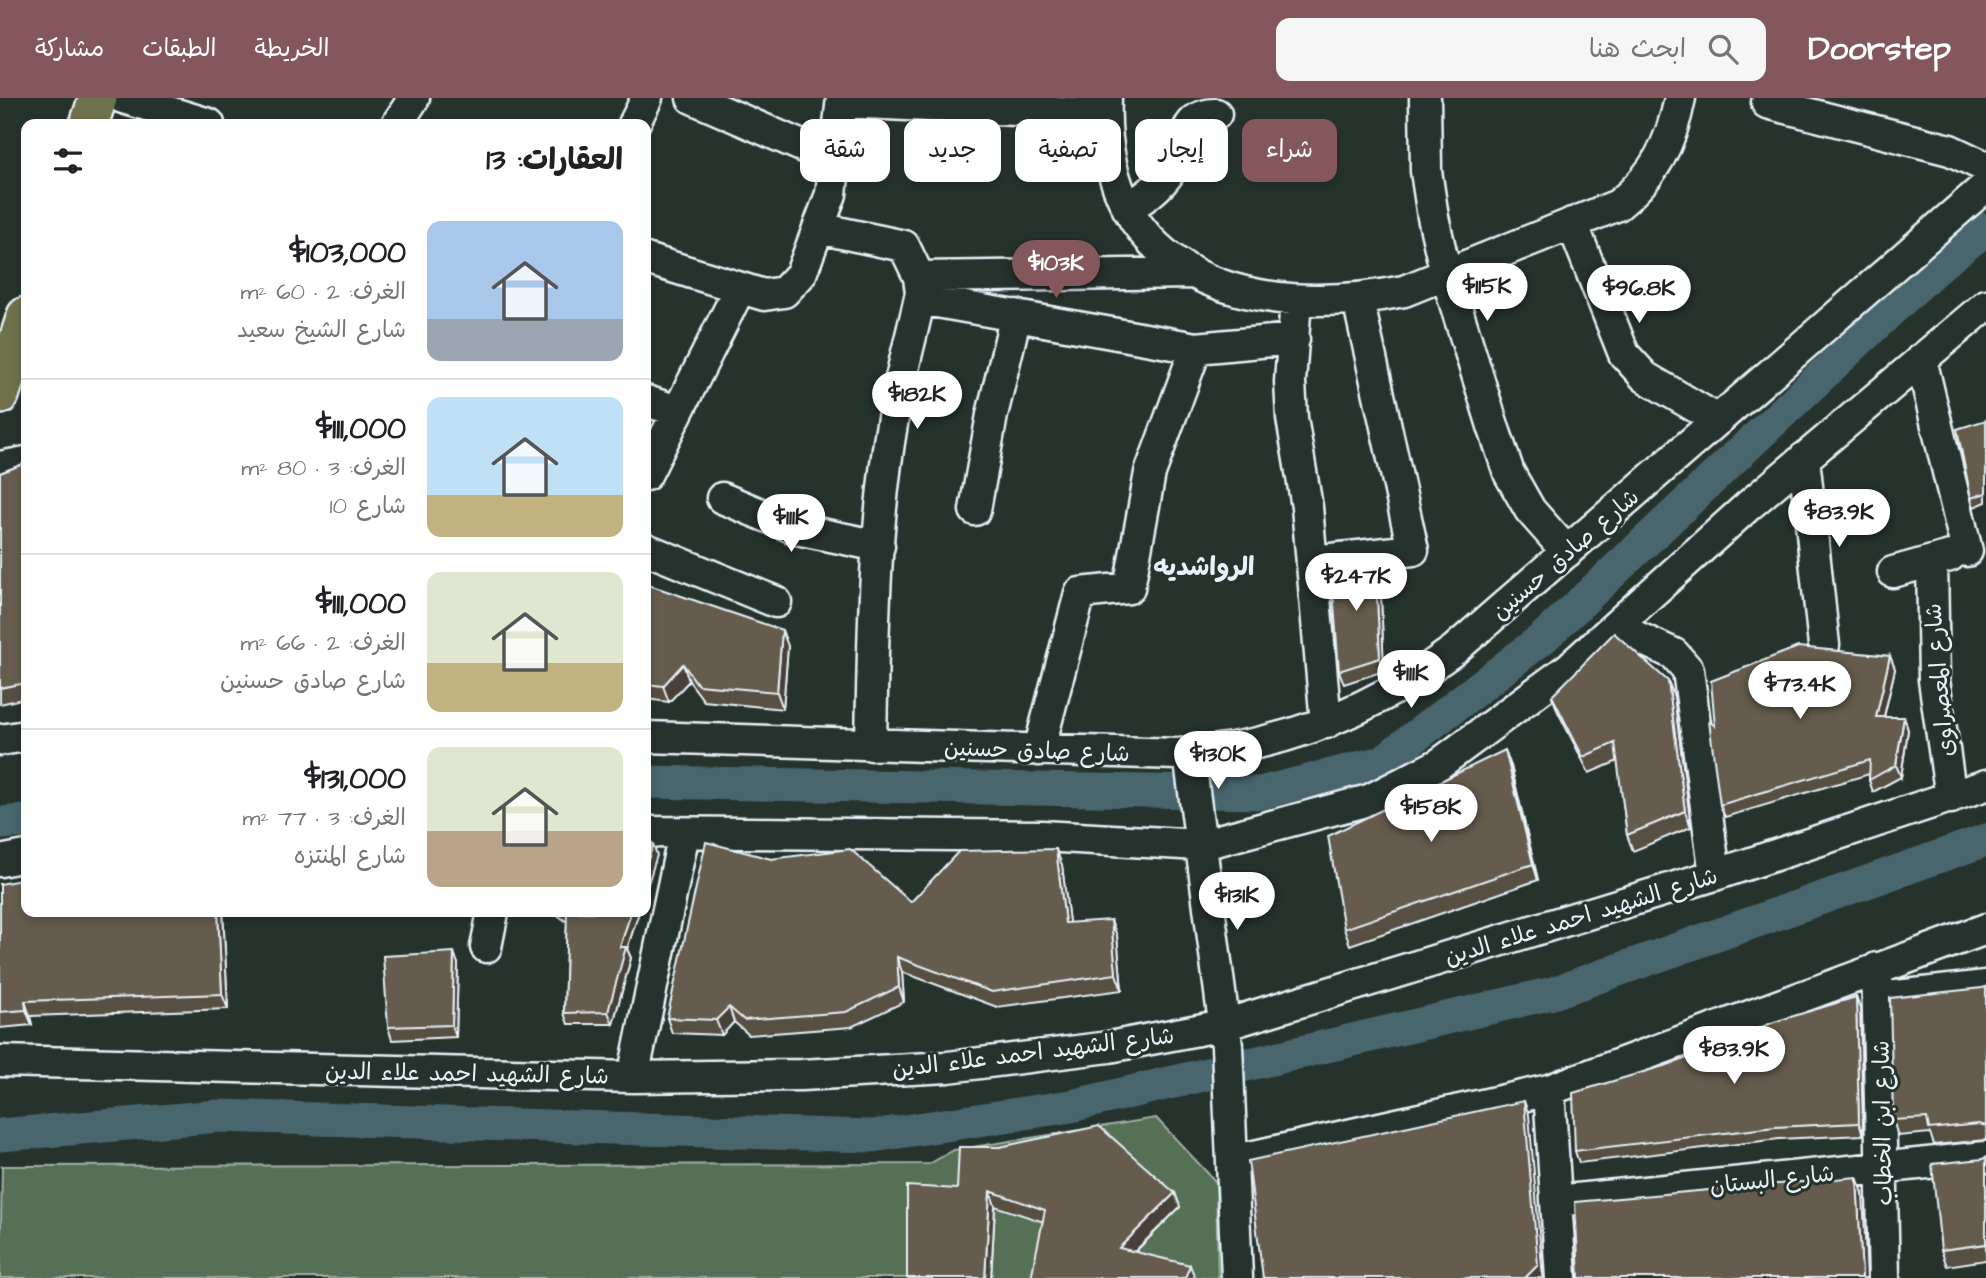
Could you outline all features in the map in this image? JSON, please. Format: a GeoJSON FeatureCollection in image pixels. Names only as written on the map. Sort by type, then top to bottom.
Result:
{"type":"FeatureCollection","features":[{"type":"Feature","properties":{"kind":"main road"},"geometry":{"type":"LineString","coordinates":[[91,119],[98,98]]}},
{"type":"Feature","properties":{"kind":"main road"},"geometry":{"type":"LineString","coordinates":[[0,395],[21,331]]}},
{"type":"Feature","properties":{"kind":"street"},"geometry":{"type":"LineString","coordinates":[[123,98],[194,116]]}},
{"type":"Feature","properties":{"kind":"street"},"geometry":{"type":"LineString","coordinates":[[400,119],[414,98]]}},
{"type":"Feature","properties":{"kind":"street"},"geometry":{"type":"LineString","coordinates":[[692,98],[800,145]]}},
{"type":"Feature","properties":{"kind":"street"},"geometry":{"type":"LineString","coordinates":[[1424,98],[1426,171],[1446,274],[1509,473],[1530,510],[1567,552]]}},
{"type":"Feature","properties":{"kind":"street"},"geometry":{"type":"LineString","coordinates":[[840,119],[842,100],[1106,106],[1110,163],[1128,207],[1149,237],[1168,257],[1216,285],[1245,293],[1296,300],[1358,299],[1404,291],[1618,205],[1637,189],[1666,149],[1680,98]]}},
{"type":"Feature","properties":{"kind":"street"},"geometry":{"type":"LineString","coordinates":[[1768,98],[1767,103],[1950,149],[1986,167]]}},
{"type":"Feature","properties":{"kind":"street"},"geometry":{"type":"LineString","coordinates":[[1128,207],[1142,200],[1165,178],[1175,163],[1185,130],[1191,122],[1207,114],[1216,114]]}},
{"type":"Feature","properties":{"kind":"street"},"geometry":{"type":"LineString","coordinates":[[651,261],[740,288],[774,295],[791,288],[801,275],[831,194],[833,182]]}},
{"type":"Feature","properties":{"kind":"street","name":"شارع صادق حسنين"},"geometry":{"type":"LineString","coordinates":[[651,737],[1039,750],[1189,762],[1326,723],[1378,700],[1417,677],[1454,650],[1986,186]]}},
{"type":"Feature","properties":{"kind":"street"},"geometry":{"type":"LineString","coordinates":[[1572,223],[1625,354],[1644,377],[1718,420]]}},
{"type":"Feature","properties":{"kind":"street"},"geometry":{"type":"LineString","coordinates":[[818,228],[904,246],[919,288],[893,419],[879,546],[871,745]]}},
{"type":"Feature","properties":{"kind":"street"},"geometry":{"type":"LineString","coordinates":[[919,288],[1192,273]]}},
{"type":"Feature","properties":{"kind":"street"},"geometry":{"type":"LineString","coordinates":[[651,465],[740,288]]}},
{"type":"Feature","properties":{"kind":"street"},"geometry":{"type":"LineString","coordinates":[[919,288],[1016,315],[1196,348],[1294,339]]}},
{"type":"Feature","properties":{"kind":"street"},"geometry":{"type":"LineString","coordinates":[[1313,561],[1413,550],[1358,299]]}},
{"type":"Feature","properties":{"kind":"street"},"geometry":{"type":"LineString","coordinates":[[1296,300],[1290,382],[1292,418],[1313,561],[1326,723]]}},
{"type":"Feature","properties":{"kind":"street"},"geometry":{"type":"LineString","coordinates":[[651,832],[1042,836],[1198,832],[1369,800],[1439,764],[1569,668],[1804,458],[1986,305]]}},
{"type":"Feature","properties":{"kind":"street"},"geometry":{"type":"LineString","coordinates":[[975,510],[992,415],[1016,315]]}},
{"type":"Feature","properties":{"kind":"street"},"geometry":{"type":"LineString","coordinates":[[1039,750],[1080,593],[1129,588],[1150,473],[1196,348]]}},
{"type":"Feature","properties":{"kind":"street"},"geometry":{"type":"LineString","coordinates":[[1893,572],[1977,548],[1921,359]]}},
{"type":"Feature","properties":{"kind":"street"},"geometry":{"type":"LineString","coordinates":[[651,403],[678,411]]}},
{"type":"Feature","properties":{"kind":"street"},"geometry":{"type":"LineString","coordinates":[[1804,458],[1824,645]]}},
{"type":"Feature","properties":{"kind":"street"},"geometry":{"type":"LineString","coordinates":[[0,467],[21,463]]}},
{"type":"Feature","properties":{"kind":"street"},"geometry":{"type":"LineString","coordinates":[[722,498],[797,530],[879,546]]}},
{"type":"Feature","properties":{"kind":"street"},"geometry":{"type":"LineString","coordinates":[[651,551],[776,602]]}},
{"type":"Feature","properties":{"kind":"street","name":"شارع المعصراوى"},"geometry":{"type":"LineString","coordinates":[[1932,561],[1934,680],[1951,798]]}},
{"type":"Feature","properties":{"kind":"street"},"geometry":{"type":"LineString","coordinates":[[1615,627],[1674,654],[1688,670],[1716,875]]}},
{"type":"Feature","properties":{"kind":"street"},"geometry":{"type":"LineString","coordinates":[[0,740],[21,737]]}},
{"type":"Feature","properties":{"kind":"street"},"geometry":{"type":"LineString","coordinates":[[1189,762],[1225,1036],[1237,1278]]}},
{"type":"Feature","properties":{"kind":"street","name":"شارع الشهيد احمد علاء الدين"},"geometry":{"type":"LineString","coordinates":[[0,1061],[633,1077],[801,1075],[948,1067],[1225,1036],[1986,785]]}},
{"type":"Feature","properties":{"kind":"street"},"geometry":{"type":"LineString","coordinates":[[633,1077],[684,833]]}},
{"type":"Feature","properties":{"kind":"street"},"geometry":{"type":"LineString","coordinates":[[0,861],[21,857]]}},
{"type":"Feature","properties":{"kind":"street"},"geometry":{"type":"LineString","coordinates":[[486,947],[492,917]]}},
{"type":"Feature","properties":{"kind":"street"},"geometry":{"type":"LineString","coordinates":[[1231,1151],[1549,1090],[1878,983],[1986,929]]}},
{"type":"Feature","properties":{"kind":"street"},"geometry":{"type":"LineString","coordinates":[[1878,983],[1986,986]]}},
{"type":"Feature","properties":{"kind":"street","name":"شارع ابن الخطاب"},"geometry":{"type":"LineString","coordinates":[[1878,983],[1884,1278]]}},
{"type":"Feature","properties":{"kind":"street"},"geometry":{"type":"LineString","coordinates":[[1549,1090],[1561,1278]]}},
{"type":"Feature","properties":{"kind":"street","name":"شارع البستان"},"geometry":{"type":"LineString","coordinates":[[1557,1201],[1986,1157]]}},
{"type":"Feature","properties":{"kind":"green space"},"geometry":{"type":"Polygon","coordinates":[[[1156,1118],[1216,1182],[1218,1278],[0,1278],[2,1166],[929,1164],[954,1150],[1156,1118]]]}},
{"type":"Feature","properties":{"kind":"building"},"geometry":{"type":"Polygon","coordinates":[[[1986,420],[1986,493],[1971,498],[1957,429],[1986,420]]]}},
{"type":"Feature","properties":{"kind":"building"},"geometry":{"type":"Polygon","coordinates":[[[21,465],[21,684],[0,688],[0,473],[21,465]]]}},
{"type":"Feature","properties":{"kind":"building"},"geometry":{"type":"Polygon","coordinates":[[[1375,559],[1380,658],[1339,671],[1331,564],[1375,559]]]}},
{"type":"Feature","properties":{"kind":"building"},"geometry":{"type":"Polygon","coordinates":[[[651,586],[782,630],[777,692],[698,685],[683,664],[663,686],[651,685],[651,586]]]}},
{"type":"Feature","properties":{"kind":"building"},"geometry":{"type":"Polygon","coordinates":[[[1614,633],[1668,681],[1685,811],[1627,835],[1615,743],[1583,757],[1552,696],[1614,633]]]}},
{"type":"Feature","properties":{"kind":"building"},"geometry":{"type":"Polygon","coordinates":[[[1798,647],[1890,656],[1876,717],[1904,717],[1896,765],[1869,780],[1870,760],[1720,805],[1709,721],[1715,726],[1711,681],[1798,647]]]}},
{"type":"Feature","properties":{"kind":"building"},"geometry":{"type":"Polygon","coordinates":[[[1505,750],[1533,864],[1344,929],[1328,836],[1505,750]]]}},
{"type":"Feature","properties":{"kind":"building"},"geometry":{"type":"Polygon","coordinates":[[[706,842],[771,859],[850,849],[911,902],[959,851],[1056,849],[1065,923],[1111,920],[1116,974],[992,992],[897,957],[899,987],[846,1012],[744,1020],[729,1007],[716,1020],[667,1018],[706,842]]]}},
{"type":"Feature","properties":{"kind":"building"},"geometry":{"type":"Polygon","coordinates":[[[21,880],[21,917],[218,917],[222,994],[25,1001],[26,1010],[0,1012],[0,884],[21,880]]]}},
{"type":"Feature","properties":{"kind":"building"},"geometry":{"type":"Polygon","coordinates":[[[567,917],[629,917],[620,947],[626,947],[608,1012],[564,1013],[567,917]]]}},
{"type":"Feature","properties":{"kind":"building"},"geometry":{"type":"Polygon","coordinates":[[[454,952],[452,1025],[388,1027],[383,956],[454,952]]]}},
{"type":"Feature","properties":{"kind":"building"},"geometry":{"type":"Polygon","coordinates":[[[1986,987],[1986,1126],[1979,1124],[1929,1129],[1927,1118],[1893,1120],[1890,998],[1986,987]]]}},
{"type":"Feature","properties":{"kind":"building"},"geometry":{"type":"Polygon","coordinates":[[[1856,997],[1859,1123],[1775,1127],[1575,1151],[1573,1093],[1677,1062],[1774,1022],[1856,997]]]}},
{"type":"Feature","properties":{"kind":"building"},"geometry":{"type":"Polygon","coordinates":[[[1524,1101],[1538,1265],[1525,1278],[1263,1278],[1248,1161],[1524,1101]]]}},
{"type":"Feature","properties":{"kind":"building"},"geometry":{"type":"Polygon","coordinates":[[[1099,1126],[1175,1193],[1119,1248],[1190,1265],[1185,1278],[1031,1278],[1045,1210],[990,1191],[985,1278],[907,1278],[907,1186],[957,1189],[959,1147],[1000,1147],[1099,1126]]]}},
{"type":"Feature","properties":{"kind":"building"},"geometry":{"type":"Polygon","coordinates":[[[1986,1157],[1986,1244],[1941,1250],[1932,1164],[1986,1157]]]}},
{"type":"Feature","properties":{"kind":"building"},"geometry":{"type":"Polygon","coordinates":[[[1857,1177],[1862,1278],[1579,1278],[1575,1202],[1857,1177]]]}},
{"type":"Feature","properties":{"kind":"waterway"},"geometry":{"type":"LineString","coordinates":[[651,782],[1260,793],[1382,762],[1543,638],[1937,267],[1986,229]]}},
{"type":"Feature","properties":{"kind":"waterway"},"geometry":{"type":"LineString","coordinates":[[0,823],[21,821]]}},
{"type":"Feature","properties":{"kind":"waterway"},"geometry":{"type":"LineString","coordinates":[[0,1135],[219,1116],[872,1136],[1071,1106],[1553,993],[1986,840]]}},
{"type":"Feature","properties":{"kind":"district","name":"الرواشديه"},"geometry":{"type":"Point","coordinates":[1204,566]}}]}
